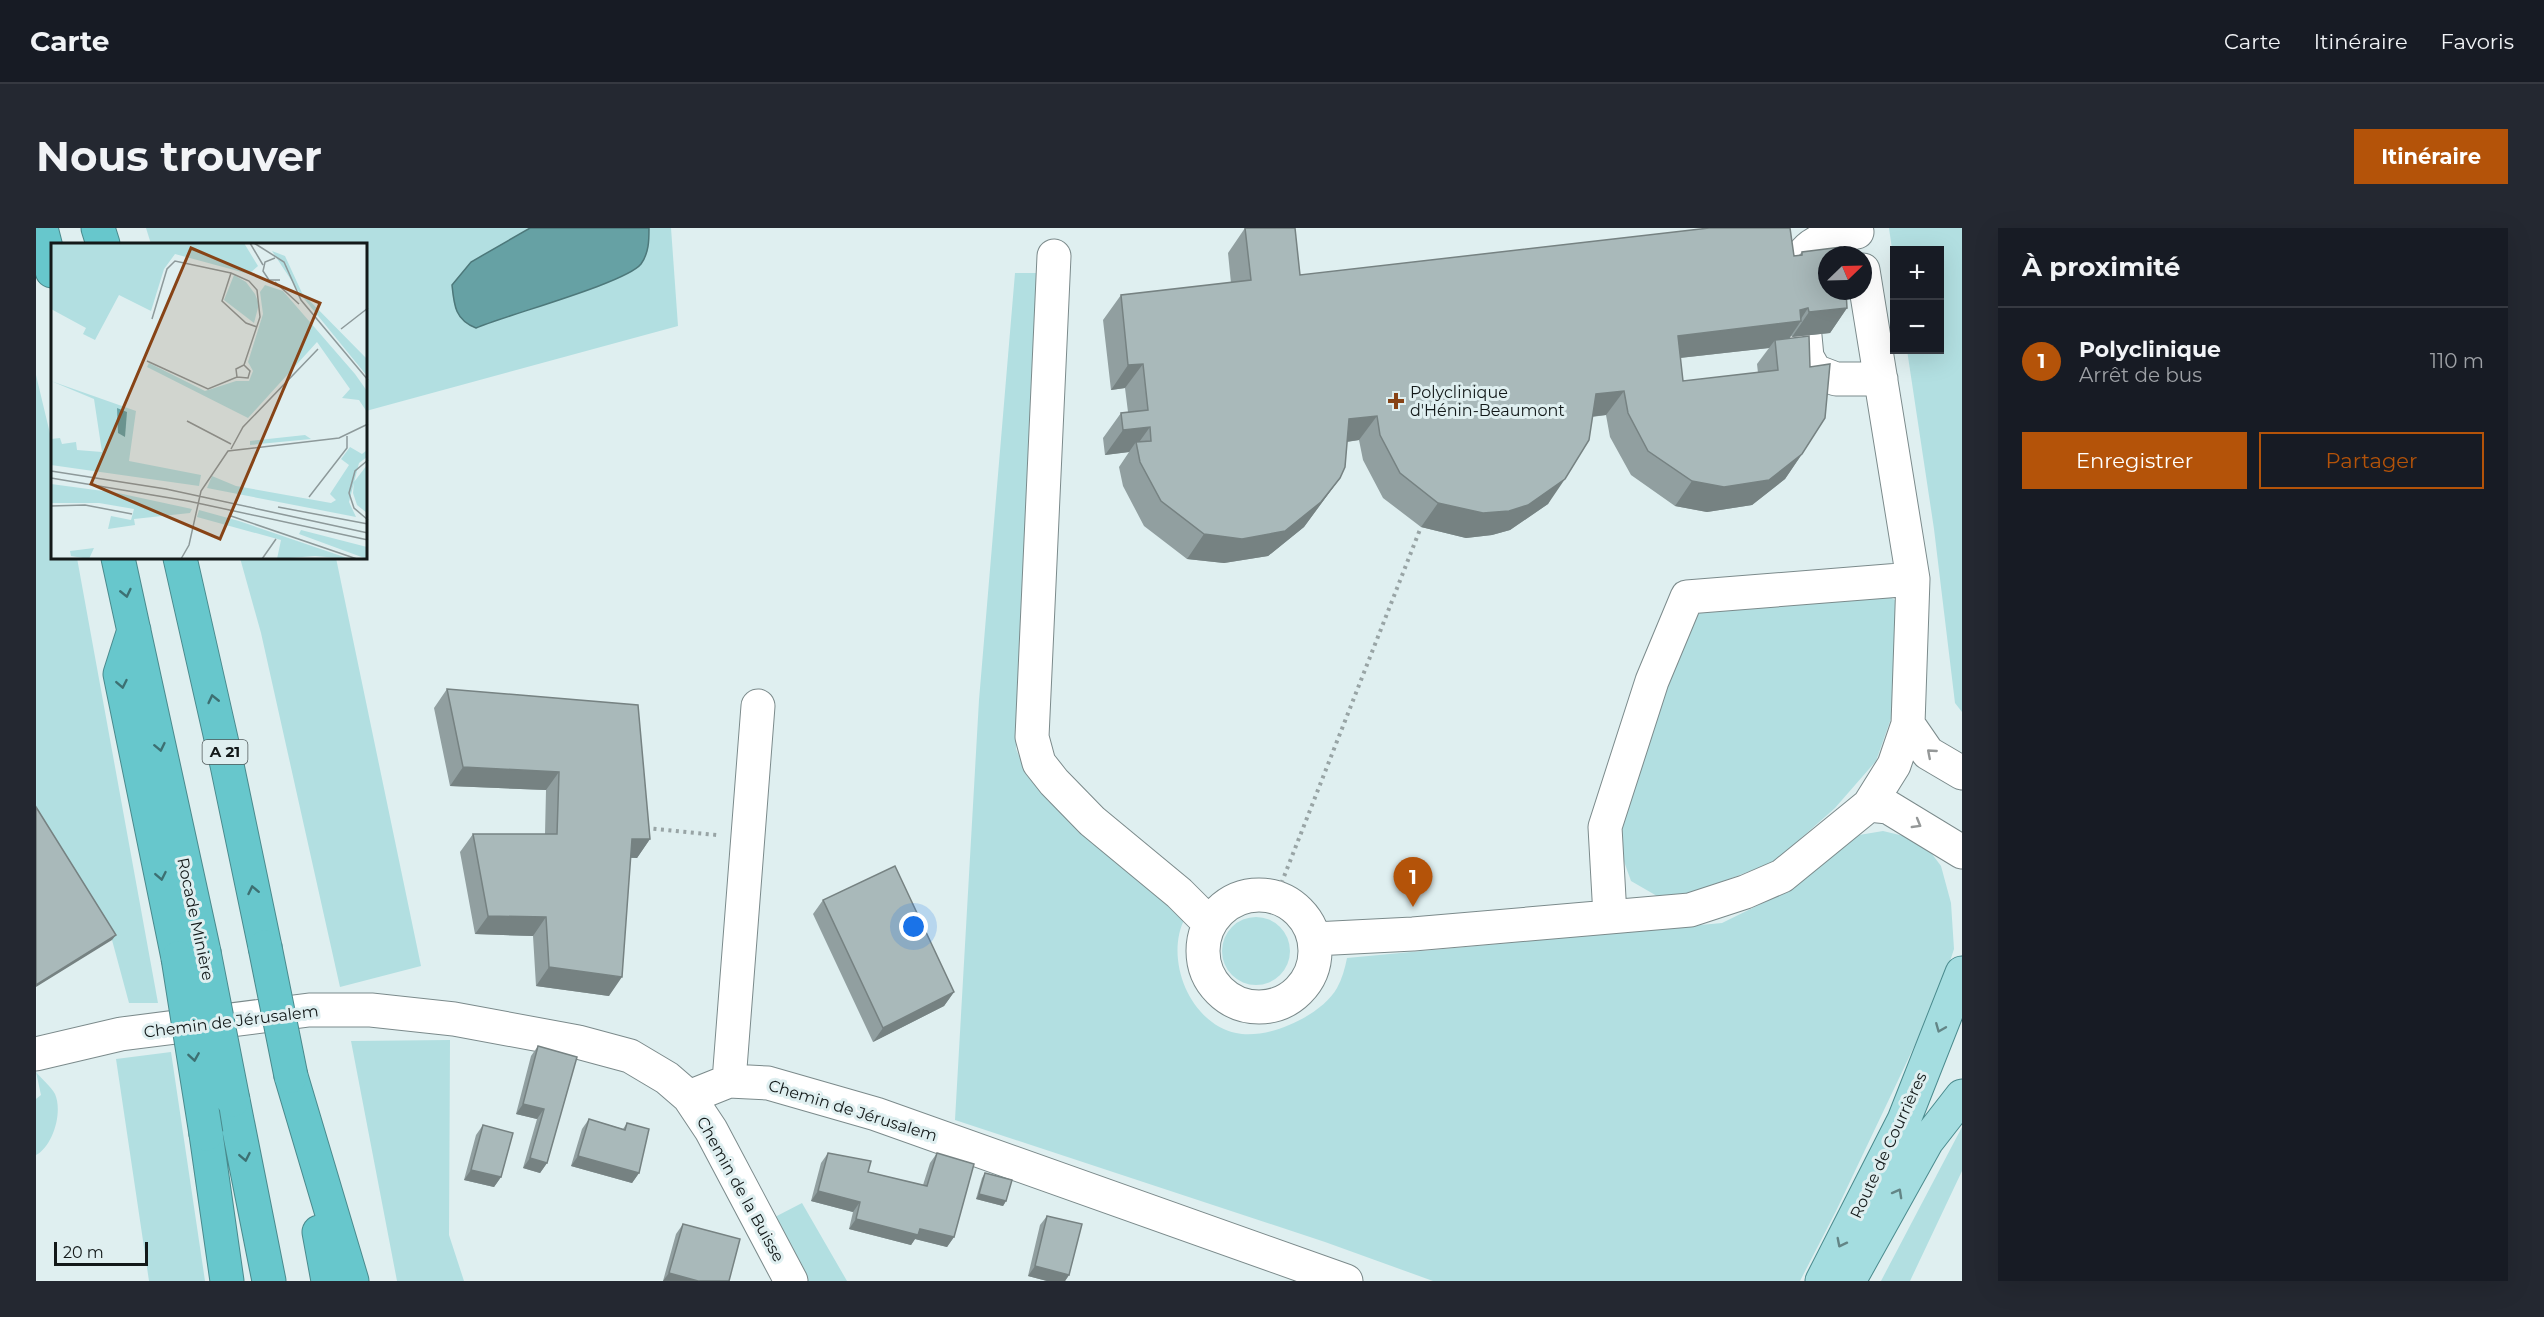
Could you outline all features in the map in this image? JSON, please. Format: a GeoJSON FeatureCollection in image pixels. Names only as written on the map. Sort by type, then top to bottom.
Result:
{"type":"FeatureCollection","features":[{"type":"Feature","properties":{"kind":"highway"},"geometry":{"type":"LineString","coordinates":[[41,228],[51,267]]}},
{"type":"Feature","properties":{"kind":"highway"},"geometry":{"type":"LineString","coordinates":[[98,228],[103,243]]}},
{"type":"Feature","properties":{"kind":"highway","name":"Rocade Minière"},"geometry":{"type":"LineString","coordinates":[[118,560],[134,628],[191,955],[233,1100],[269,1281]]}},
{"type":"Feature","properties":{"kind":"highway","name":"A 21"},"geometry":{"type":"LineString","coordinates":[[180,560],[265,947],[328,1281]]}},
{"type":"Feature","properties":{"kind":"highway"},"geometry":{"type":"LineString","coordinates":[[191,955],[206,1134],[227,1281]]}},
{"type":"Feature","properties":{"kind":"highway"},"geometry":{"type":"LineString","coordinates":[[291,1076],[352,1281]]}},
{"type":"Feature","properties":{"kind":"main road","name":"Route de Courrières"},"geometry":{"type":"LineString","coordinates":[[1822,1281],[1904,1120],[1962,973]]}},
{"type":"Feature","properties":{"kind":"main road","name":"Route de Courrières"},"geometry":{"type":"LineString","coordinates":[[1849,1281],[1927,1141],[1962,1096]]}},
{"type":"Feature","properties":{"kind":"street"},"geometry":{"type":"LineString","coordinates":[[1799,275],[1803,255],[1816,244],[1832,236],[1858,238]]}},
{"type":"Feature","properties":{"kind":"street"},"geometry":{"type":"LineString","coordinates":[[1054,256],[1032,737],[1039,763],[1054,782],[1092,821],[1179,893],[1210,924]]}},
{"type":"Feature","properties":{"kind":"street"},"geometry":{"type":"LineString","coordinates":[[1314,939],[1413,934],[1690,910],[1745,892],[1782,876],[1869,805],[1894,765],[1908,724],[1912,579],[1868,300]]}},
{"type":"Feature","properties":{"kind":"street"},"geometry":{"type":"LineString","coordinates":[[1805,336],[1808,357],[1815,371],[1836,379],[1881,379]]}},
{"type":"Feature","properties":{"kind":"street"},"geometry":{"type":"LineString","coordinates":[[1610,916],[1605,827],[1652,681],[1687,597],[1912,579]]}},
{"type":"Feature","properties":{"kind":"street"},"geometry":{"type":"LineString","coordinates":[[729,1081],[758,706]]}},
{"type":"Feature","properties":{"kind":"street"},"geometry":{"type":"LineString","coordinates":[[1908,724],[1928,753],[1962,773]]}},
{"type":"Feature","properties":{"kind":"street"},"geometry":{"type":"LineString","coordinates":[[1869,805],[1888,807],[1962,852]]}},
{"type":"Feature","properties":{"kind":"street"},"geometry":{"type":"LineString","coordinates":[[1256,894],[1276,897],[1293,905],[1306,919],[1314,939],[1315,955],[1311,973],[1301,988],[1287,1000],[1270,1006],[1252,1006],[1234,1002],[1220,991],[1209,976],[1203,959],[1204,941],[1210,924],[1221,909],[1237,899],[1256,894]]}},
{"type":"Feature","properties":{"kind":"street","name":"Chemin de Jérusalem"},"geometry":{"type":"LineString","coordinates":[[36,1054],[121,1034],[309,1010],[371,1010],[454,1019],[589,1044],[630,1056],[667,1078],[689,1097],[729,1081],[768,1083],[876,1114],[1346,1281]]}},
{"type":"Feature","properties":{"kind":"street","name":"Chemin de la Buisse"},"geometry":{"type":"LineString","coordinates":[[689,1097],[711,1130],[791,1281]]}},
{"type":"Feature","properties":{"kind":"path"},"geometry":{"type":"LineString","coordinates":[[1276,897],[1421,528]]}},
{"type":"Feature","properties":{"kind":"path"},"geometry":{"type":"LineString","coordinates":[[644,828],[720,835]]}},
{"type":"Feature","properties":{"kind":"shaded area"},"geometry":{"type":"Polygon","coordinates":[[[146,228],[671,228],[678,326],[368,410],[368,243],[151,243],[146,228]]]}},
{"type":"Feature","properties":{"kind":"shaded area"},"geometry":{"type":"Polygon","coordinates":[[[530,228],[649,228],[648,246],[641,264],[631,272],[613,280],[476,328],[469,325],[457,311],[452,285],[471,262],[530,228]]]}},
{"type":"Feature","properties":{"kind":"shaded area"},"geometry":{"type":"Polygon","coordinates":[[[1889,228],[1962,228],[1962,712],[1955,703],[1934,529],[1908,354],[1944,354],[1944,246],[1892,246],[1889,228]]]}},
{"type":"Feature","properties":{"kind":"shaded area"},"geometry":{"type":"Polygon","coordinates":[[[1015,273],[1044,273],[1016,749],[1028,777],[1185,918],[1179,934],[1178,951],[1185,987],[1205,1016],[1219,1027],[1236,1033],[1249,1034],[1263,1033],[1292,1024],[1319,1008],[1329,998],[1337,988],[1347,958],[1722,923],[1791,889],[1859,835],[1883,831],[1908,837],[1926,846],[1941,866],[1951,903],[1954,949],[1940,992],[1836,1211],[1800,1281],[1433,1281],[1325,1242],[955,1120],[979,700],[1015,273]]]}},
{"type":"Feature","properties":{"kind":"shaded area"},"geometry":{"type":"Polygon","coordinates":[[[36,375],[51,438],[51,560],[77,560],[158,1003],[129,1003],[112,940],[36,817],[36,375]]]}},
{"type":"Feature","properties":{"kind":"shaded area"},"geometry":{"type":"Polygon","coordinates":[[[241,560],[336,560],[421,966],[340,987],[261,633],[241,560]]]}},
{"type":"Feature","properties":{"kind":"shaded area"},"geometry":{"type":"Polygon","coordinates":[[[1884,593],[1901,604],[1894,710],[1876,761],[1835,808],[1774,862],[1692,893],[1657,896],[1631,881],[1621,853],[1623,821],[1663,692],[1701,608],[1884,593]]]}},
{"type":"Feature","properties":{"kind":"shaded area"},"geometry":{"type":"Polygon","coordinates":[[[1249,917],[1263,917],[1275,922],[1285,932],[1290,951],[1285,970],[1275,980],[1263,985],[1249,985],[1237,980],[1227,970],[1222,958],[1222,944],[1227,932],[1237,922],[1249,917]]]}},
{"type":"Feature","properties":{"kind":"shaded area"},"geometry":{"type":"Polygon","coordinates":[[[450,1040],[449,1235],[464,1281],[397,1281],[351,1041],[450,1040]]]}},
{"type":"Feature","properties":{"kind":"shaded area"},"geometry":{"type":"Polygon","coordinates":[[[171,1052],[205,1281],[149,1281],[116,1059],[171,1052]]]}},
{"type":"Feature","properties":{"kind":"shaded area"},"geometry":{"type":"Polygon","coordinates":[[[36,1072],[55,1094],[58,1110],[52,1136],[42,1151],[36,1155],[36,1099],[41,1095],[36,1072]]]}},
{"type":"Feature","properties":{"kind":"shaded area"},"geometry":{"type":"Polygon","coordinates":[[[1962,1127],[1962,1171],[1910,1281],[1881,1281],[1962,1127]]]}},
{"type":"Feature","properties":{"kind":"shaded area"},"geometry":{"type":"Polygon","coordinates":[[[802,1203],[847,1281],[808,1281],[773,1218],[802,1203]]]}},
{"type":"Feature","properties":{"kind":"building","name":"Polyclinique d'Hénin-Beaumont"},"geometry":{"type":"Polygon","coordinates":[[[1245,228],[1295,228],[1300,275],[1709,228],[1790,228],[1794,256],[1802,255],[1802,252],[1818,250],[1818,300],[1847,300],[1847,308],[1809,312],[1808,308],[1800,310],[1801,321],[1678,336],[1683,381],[1778,370],[1775,340],[1809,336],[1810,367],[1830,364],[1825,418],[1802,454],[1769,480],[1724,487],[1692,481],[1648,451],[1628,413],[1624,391],[1596,394],[1589,440],[1565,479],[1528,505],[1509,511],[1483,513],[1438,503],[1400,473],[1380,435],[1377,416],[1349,419],[1345,467],[1340,478],[1321,502],[1285,531],[1242,539],[1204,534],[1161,501],[1140,462],[1136,442],[1151,441],[1150,427],[1123,430],[1121,413],[1148,410],[1143,364],[1128,365],[1121,295],[1251,280],[1245,228]]]}},
{"type":"Feature","properties":{"kind":"building"},"geometry":{"type":"Polygon","coordinates":[[[447,689],[638,705],[650,839],[632,839],[622,977],[549,967],[546,917],[488,916],[473,834],[557,834],[559,772],[463,767],[447,689]]]}},
{"type":"Feature","properties":{"kind":"building"},"geometry":{"type":"Polygon","coordinates":[[[36,807],[116,935],[36,985],[36,807]]]}},
{"type":"Feature","properties":{"kind":"building"},"geometry":{"type":"Polygon","coordinates":[[[895,866],[954,992],[883,1028],[823,900],[895,866]]]}},
{"type":"Feature","properties":{"kind":"building"},"geometry":{"type":"Polygon","coordinates":[[[538,1046],[577,1057],[547,1163],[530,1158],[544,1109],[523,1104],[538,1046]]]}},
{"type":"Feature","properties":{"kind":"building"},"geometry":{"type":"Polygon","coordinates":[[[589,1119],[625,1130],[627,1123],[649,1129],[639,1173],[578,1156],[589,1119]]]}},
{"type":"Feature","properties":{"kind":"building"},"geometry":{"type":"Polygon","coordinates":[[[483,1125],[513,1133],[501,1177],[471,1170],[483,1125]]]}},
{"type":"Feature","properties":{"kind":"building"},"geometry":{"type":"Polygon","coordinates":[[[828,1153],[871,1161],[868,1172],[927,1186],[937,1153],[974,1164],[954,1237],[920,1229],[918,1235],[856,1219],[860,1202],[818,1191],[828,1153]]]}},
{"type":"Feature","properties":{"kind":"building"},"geometry":{"type":"Polygon","coordinates":[[[985,1173],[1012,1180],[1006,1201],[979,1194],[985,1173]]]}},
{"type":"Feature","properties":{"kind":"building"},"geometry":{"type":"Polygon","coordinates":[[[1047,1216],[1082,1224],[1069,1275],[1035,1266],[1047,1216]]]}},
{"type":"Feature","properties":{"kind":"building"},"geometry":{"type":"Polygon","coordinates":[[[683,1224],[740,1239],[729,1281],[698,1281],[669,1273],[683,1224]]]}},
{"type":"Feature","properties":{"kind":"place","name":"Polyclinique d'Hénin-Beaumont"},"geometry":{"type":"Point","coordinates":[1396,401]}},
{"type":"Feature","properties":{"kind":"place","name":"Polyclinique"},"geometry":{"type":"Point","coordinates":[1413,907]}}]}
